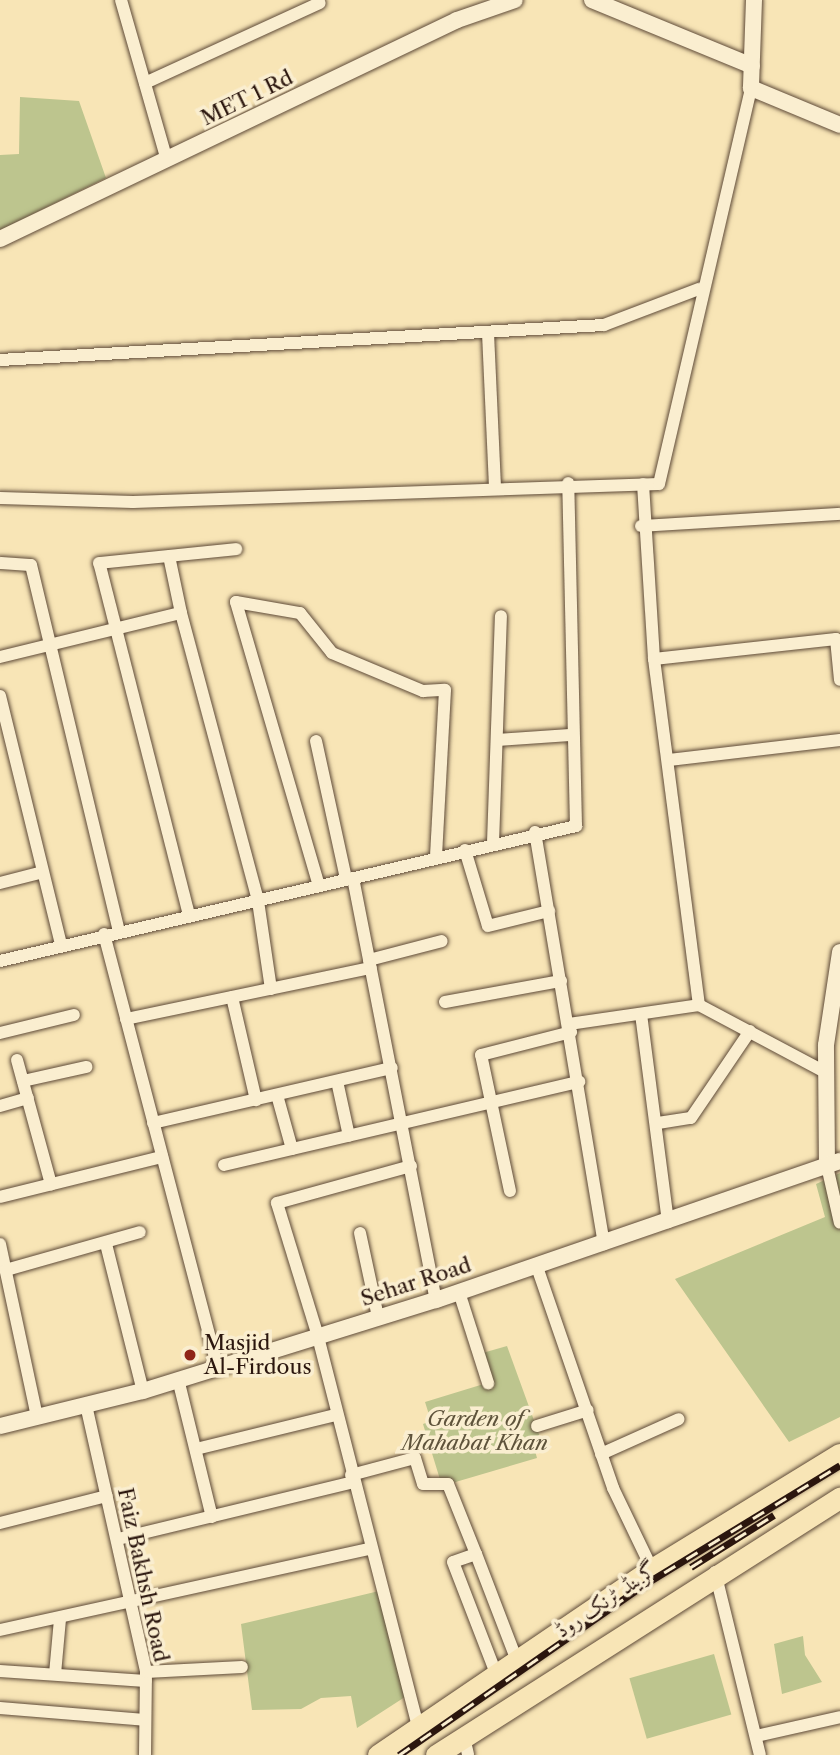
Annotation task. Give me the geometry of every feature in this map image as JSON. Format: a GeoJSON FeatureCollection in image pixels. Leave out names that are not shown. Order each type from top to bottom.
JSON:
{"type":"FeatureCollection","features":[{"type":"Feature","properties":{"kind":"main road","name":"گرینڈ ٹرنک روڈ"},"geometry":{"type":"LineString","coordinates":[[378,1755],[652,1569],[840,1454]]}},
{"type":"Feature","properties":{"kind":"main road","name":"گرینڈ ٹرنک روڈ"},"geometry":{"type":"LineString","coordinates":[[436,1755],[466,1746],[715,1572],[840,1498]]}},
{"type":"Feature","properties":{"kind":"street"},"geometry":{"type":"LineString","coordinates":[[121,0],[167,160]]}},
{"type":"Feature","properties":{"kind":"street","name":"MET 1 Rd"},"geometry":{"type":"LineString","coordinates":[[0,239],[457,20],[514,0]]}},
{"type":"Feature","properties":{"kind":"street"},"geometry":{"type":"LineString","coordinates":[[592,0],[751,66]]}},
{"type":"Feature","properties":{"kind":"street"},"geometry":{"type":"LineString","coordinates":[[1,494],[133,502],[568,483],[659,484],[699,289],[751,88],[754,0]]}},
{"type":"Feature","properties":{"kind":"street"},"geometry":{"type":"LineString","coordinates":[[145,83],[320,3]]}},
{"type":"Feature","properties":{"kind":"street"},"geometry":{"type":"LineString","coordinates":[[751,88],[840,125]]}},
{"type":"Feature","properties":{"kind":"street"},"geometry":{"type":"LineString","coordinates":[[0,360],[604,325],[699,289]]}},
{"type":"Feature","properties":{"kind":"street"},"geometry":{"type":"LineString","coordinates":[[488,333],[495,487]]}},
{"type":"Feature","properties":{"kind":"street"},"geometry":{"type":"LineString","coordinates":[[0,961],[104,934],[258,901],[535,832],[576,826],[570,736],[568,483]]}},
{"type":"Feature","properties":{"kind":"street"},"geometry":{"type":"LineString","coordinates":[[643,484],[641,526],[654,659],[699,1005]]}},
{"type":"Feature","properties":{"kind":"street"},"geometry":{"type":"LineString","coordinates":[[641,526],[840,514]]}},
{"type":"Feature","properties":{"kind":"street"},"geometry":{"type":"LineString","coordinates":[[189,915],[99,563],[236,548]]}},
{"type":"Feature","properties":{"kind":"street"},"geometry":{"type":"LineString","coordinates":[[169,556],[181,613],[258,901],[271,989]]}},
{"type":"Feature","properties":{"kind":"street"},"geometry":{"type":"LineString","coordinates":[[0,563],[31,565],[48,645],[119,931]]}},
{"type":"Feature","properties":{"kind":"street"},"geometry":{"type":"LineString","coordinates":[[319,886],[236,602],[300,612],[332,653],[423,691],[445,690],[436,857]]}},
{"type":"Feature","properties":{"kind":"street"},"geometry":{"type":"LineString","coordinates":[[0,657],[181,613]]}},
{"type":"Feature","properties":{"kind":"street"},"geometry":{"type":"LineString","coordinates":[[493,843],[501,616]]}},
{"type":"Feature","properties":{"kind":"street"},"geometry":{"type":"LineString","coordinates":[[654,659],[836,639],[840,680]]}},
{"type":"Feature","properties":{"kind":"street"},"geometry":{"type":"LineString","coordinates":[[0,696],[61,945]]}},
{"type":"Feature","properties":{"kind":"street"},"geometry":{"type":"LineString","coordinates":[[497,740],[570,736]]}},
{"type":"Feature","properties":{"kind":"street"},"geometry":{"type":"LineString","coordinates":[[669,761],[840,740]]}},
{"type":"Feature","properties":{"kind":"street"},"geometry":{"type":"LineString","coordinates":[[316,741],[370,964],[436,1300]]}},
{"type":"Feature","properties":{"kind":"street"},"geometry":{"type":"LineString","coordinates":[[535,832],[570,1028],[604,1244]]}},
{"type":"Feature","properties":{"kind":"street"},"geometry":{"type":"LineString","coordinates":[[465,850],[488,926],[549,911]]}},
{"type":"Feature","properties":{"kind":"street"},"geometry":{"type":"LineString","coordinates":[[0,883],[43,872]]}},
{"type":"Feature","properties":{"kind":"street"},"geometry":{"type":"LineString","coordinates":[[104,934],[217,1365]]}},
{"type":"Feature","properties":{"kind":"street"},"geometry":{"type":"LineString","coordinates":[[126,1019],[271,989],[370,964],[442,941]]}},
{"type":"Feature","properties":{"kind":"street"},"geometry":{"type":"LineString","coordinates":[[840,952],[833,1043],[825,1072],[823,1114],[833,1164],[840,1223]]}},
{"type":"Feature","properties":{"kind":"street"},"geometry":{"type":"LineString","coordinates":[[445,1002],[561,981]]}},
{"type":"Feature","properties":{"kind":"street"},"geometry":{"type":"LineString","coordinates":[[232,997],[256,1100]]}},
{"type":"Feature","properties":{"kind":"street"},"geometry":{"type":"LineString","coordinates":[[510,1191],[494,1102],[481,1055],[570,1028],[699,1005],[825,1072]]}},
{"type":"Feature","properties":{"kind":"street"},"geometry":{"type":"LineString","coordinates":[[641,1014],[658,1123],[668,1222]]}},
{"type":"Feature","properties":{"kind":"street"},"geometry":{"type":"LineString","coordinates":[[0,1033],[74,1015]]}},
{"type":"Feature","properties":{"kind":"street"},"geometry":{"type":"LineString","coordinates":[[658,1123],[691,1118],[750,1031]]}},
{"type":"Feature","properties":{"kind":"street"},"geometry":{"type":"LineString","coordinates":[[17,1060],[51,1184]]}},
{"type":"Feature","properties":{"kind":"street"},"geometry":{"type":"LineString","coordinates":[[23,1081],[86,1067]]}},
{"type":"Feature","properties":{"kind":"street"},"geometry":{"type":"LineString","coordinates":[[153,1123],[392,1068]]}},
{"type":"Feature","properties":{"kind":"street"},"geometry":{"type":"LineString","coordinates":[[337,1081],[349,1136]]}},
{"type":"Feature","properties":{"kind":"street"},"geometry":{"type":"LineString","coordinates":[[224,1165],[579,1082]]}},
{"type":"Feature","properties":{"kind":"street"},"geometry":{"type":"LineString","coordinates":[[277,1095],[292,1149]]}},
{"type":"Feature","properties":{"kind":"street"},"geometry":{"type":"LineString","coordinates":[[0,1106],[28,1098]]}},
{"type":"Feature","properties":{"kind":"street"},"geometry":{"type":"LineString","coordinates":[[823,1114],[840,1109]]}},
{"type":"Feature","properties":{"kind":"street"},"geometry":{"type":"LineString","coordinates":[[0,1197],[162,1157]]}},
{"type":"Feature","properties":{"kind":"street","name":"Sehar Road"},"geometry":{"type":"LineString","coordinates":[[0,1426],[143,1391],[217,1365],[436,1300],[833,1164]]}},
{"type":"Feature","properties":{"kind":"street"},"geometry":{"type":"LineString","coordinates":[[411,1166],[276,1203],[317,1334],[369,1549],[418,1727]]}},
{"type":"Feature","properties":{"kind":"street"},"geometry":{"type":"LineString","coordinates":[[6,1270],[106,1244],[140,1232]]}},
{"type":"Feature","properties":{"kind":"street"},"geometry":{"type":"LineString","coordinates":[[360,1233],[379,1317]]}},
{"type":"Feature","properties":{"kind":"street"},"geometry":{"type":"LineString","coordinates":[[0,1244],[37,1417]]}},
{"type":"Feature","properties":{"kind":"street"},"geometry":{"type":"LineString","coordinates":[[106,1244],[143,1391]]}},
{"type":"Feature","properties":{"kind":"street"},"geometry":{"type":"LineString","coordinates":[[537,1267],[601,1454],[652,1569]]}},
{"type":"Feature","properties":{"kind":"street"},"geometry":{"type":"LineString","coordinates":[[459,1292],[488,1383]]}},
{"type":"Feature","properties":{"kind":"street"},"geometry":{"type":"LineString","coordinates":[[178,1378],[212,1517]]}},
{"type":"Feature","properties":{"kind":"street","name":"Faiz Bakhsh Road"},"geometry":{"type":"LineString","coordinates":[[86,1405],[133,1605],[146,1676],[145,1755]]}},
{"type":"Feature","properties":{"kind":"street"},"geometry":{"type":"LineString","coordinates":[[537,1426],[588,1410]]}},
{"type":"Feature","properties":{"kind":"street"},"geometry":{"type":"LineString","coordinates":[[196,1449],[335,1415]]}},
{"type":"Feature","properties":{"kind":"street"},"geometry":{"type":"LineString","coordinates":[[601,1454],[679,1419]]}},
{"type":"Feature","properties":{"kind":"street"},"geometry":{"type":"LineString","coordinates":[[118,1539],[212,1517],[415,1458],[423,1484],[448,1484],[517,1661]]}},
{"type":"Feature","properties":{"kind":"street"},"geometry":{"type":"LineString","coordinates":[[0,1523],[107,1496]]}},
{"type":"Feature","properties":{"kind":"street"},"geometry":{"type":"LineString","coordinates":[[0,1630],[133,1605],[369,1549]]}},
{"type":"Feature","properties":{"kind":"street"},"geometry":{"type":"LineString","coordinates":[[476,1554],[453,1562],[497,1675]]}},
{"type":"Feature","properties":{"kind":"street"},"geometry":{"type":"LineString","coordinates":[[715,1572],[760,1755]]}},
{"type":"Feature","properties":{"kind":"street"},"geometry":{"type":"LineString","coordinates":[[55,1674],[60,1619]]}},
{"type":"Feature","properties":{"kind":"street"},"geometry":{"type":"LineString","coordinates":[[0,1671],[146,1676],[242,1667]]}},
{"type":"Feature","properties":{"kind":"street"},"geometry":{"type":"LineString","coordinates":[[0,1708],[145,1720]]}},
{"type":"Feature","properties":{"kind":"street"},"geometry":{"type":"LineString","coordinates":[[756,1737],[840,1717]]}},
{"type":"Feature","properties":{"kind":"green space"},"geometry":{"type":"Polygon","coordinates":[[[20,97],[79,101],[106,178],[0,230],[0,155],[19,154],[20,97]]]}},
{"type":"Feature","properties":{"kind":"green space"},"geometry":{"type":"Polygon","coordinates":[[[840,1173],[840,1417],[789,1442],[675,1279],[825,1217],[816,1184],[840,1173]]]}},
{"type":"Feature","properties":{"kind":"green space","name":"Garden of Mahabat Khan"},"geometry":{"type":"Polygon","coordinates":[[[507,1346],[540,1437],[532,1440],[537,1458],[442,1486],[423,1424],[431,1421],[425,1402],[487,1383],[479,1354],[507,1346]]]}},
{"type":"Feature","properties":{"kind":"green space"},"geometry":{"type":"Polygon","coordinates":[[[379,1591],[408,1695],[357,1728],[351,1696],[321,1698],[301,1709],[252,1710],[241,1624],[379,1591]]]}},
{"type":"Feature","properties":{"kind":"green space"},"geometry":{"type":"Polygon","coordinates":[[[803,1636],[805,1655],[822,1682],[782,1694],[774,1644],[803,1636]]]}},
{"type":"Feature","properties":{"kind":"green space"},"geometry":{"type":"Polygon","coordinates":[[[714,1654],[731,1715],[647,1739],[629,1678],[714,1654]]]}},
{"type":"Feature","properties":{"kind":"railway"},"geometry":{"type":"LineString","coordinates":[[399,1755],[642,1586],[840,1465]]}},
{"type":"Feature","properties":{"kind":"railway"},"geometry":{"type":"LineString","coordinates":[[691,1567],[774,1515]]}},
{"type":"Feature","properties":{"kind":"place","name":"Masjid Al-Firdous"},"geometry":{"type":"Point","coordinates":[190,1355]}}]}
